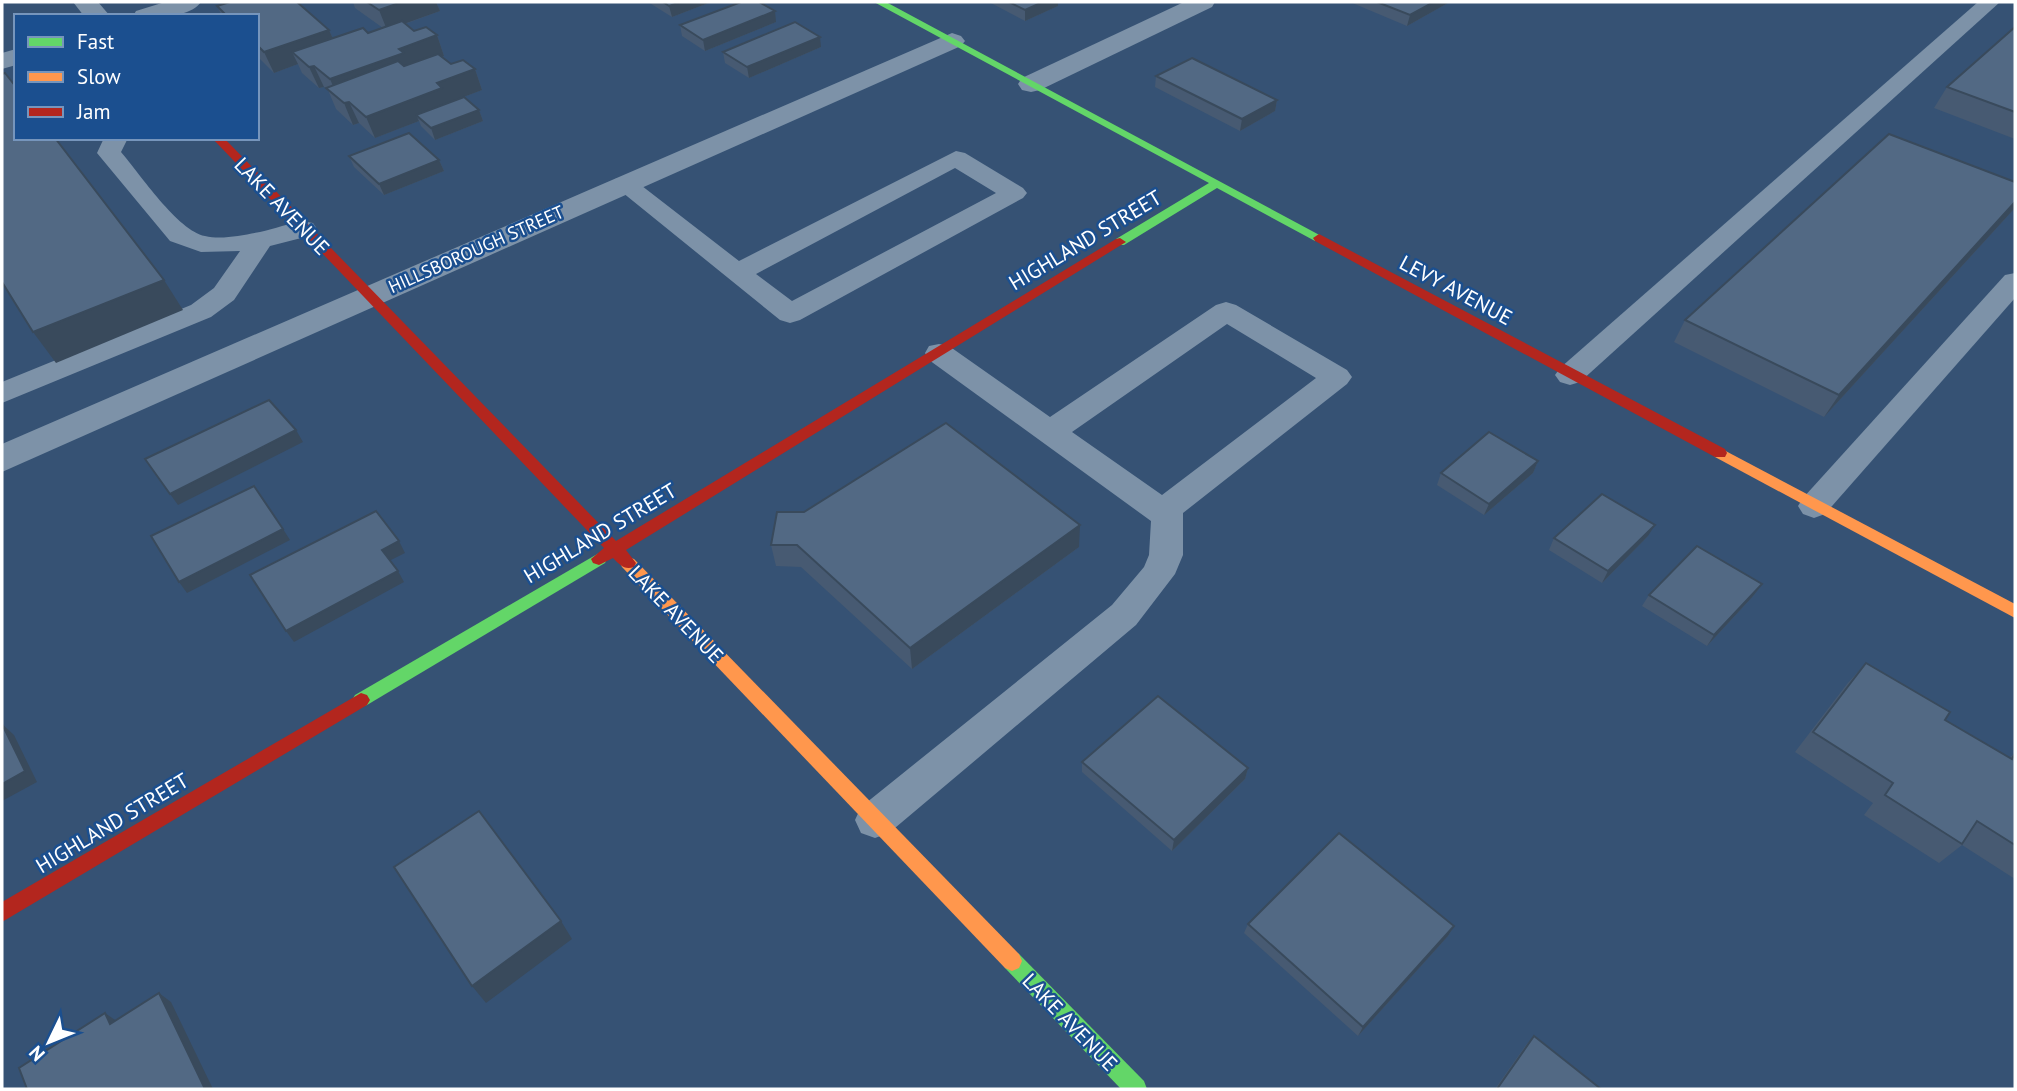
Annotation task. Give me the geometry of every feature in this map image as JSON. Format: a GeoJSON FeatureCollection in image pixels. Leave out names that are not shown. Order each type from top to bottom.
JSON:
{"type":"FeatureCollection","features":[{"type":"Feature","properties":{"kind":"street"},"geometry":{"type":"LineString","coordinates":[[151,14],[189,2]]}},
{"type":"Feature","properties":{"kind":"street","name":"LEVY AVENUE"},"geometry":{"type":"LineString","coordinates":[[879,2],[2015,612]]}},
{"type":"Feature","properties":{"kind":"street"},"geometry":{"type":"LineString","coordinates":[[1031,84],[1203,2]]}},
{"type":"Feature","properties":{"kind":"street","name":"HILLSBOROUGH STREET"},"geometry":{"type":"LineString","coordinates":[[2,459],[952,41]]}},
{"type":"Feature","properties":{"kind":"street","name":"LAKE AVENUE"},"geometry":{"type":"LineString","coordinates":[[219,140],[1136,1089]]}},
{"type":"Feature","properties":{"kind":"street","name":"HIGHLAND STREET"},"geometry":{"type":"LineString","coordinates":[[2,913],[614,550],[1216,184]]}},
{"type":"Feature","properties":{"kind":"lane"},"geometry":{"type":"LineString","coordinates":[[1570,375],[1990,2]]}},
{"type":"Feature","properties":{"kind":"lane"},"geometry":{"type":"LineString","coordinates":[[115,140],[109,153],[179,235],[201,244],[223,245],[260,240],[304,229]]}},
{"type":"Feature","properties":{"kind":"lane"},"geometry":{"type":"LineString","coordinates":[[624,184],[737,273],[790,314],[1014,193],[956,158],[737,273]]}},
{"type":"Feature","properties":{"kind":"lane"},"geometry":{"type":"LineString","coordinates":[[2,393],[201,311],[224,294],[260,240]]}},
{"type":"Feature","properties":{"kind":"lane"},"geometry":{"type":"LineString","coordinates":[[1814,506],[2015,281]]}},
{"type":"Feature","properties":{"kind":"lane"},"geometry":{"type":"LineString","coordinates":[[1050,432],[1226,311],[1337,377],[1162,512]]}},
{"type":"Feature","properties":{"kind":"lane"},"geometry":{"type":"LineString","coordinates":[[875,820],[1124,615],[1158,574],[1167,555],[1168,516],[939,353]]}},
{"type":"Feature","properties":{"kind":"building"},"geometry":{"type":"Polygon","coordinates":[[[230,2],[297,2],[329,30],[264,52],[259,47],[259,14],[225,14],[217,6],[230,2]]]}},
{"type":"Feature","properties":{"kind":"building"},"geometry":{"type":"Polygon","coordinates":[[[367,2],[402,2],[379,10],[367,2]]]}},
{"type":"Feature","properties":{"kind":"building"},"geometry":{"type":"Polygon","coordinates":[[[663,2],[681,2],[669,6],[663,2]]]}},
{"type":"Feature","properties":{"kind":"building"},"geometry":{"type":"Polygon","coordinates":[[[741,2],[759,2],[775,11],[703,40],[680,25],[741,2]]]}},
{"type":"Feature","properties":{"kind":"building"},"geometry":{"type":"Polygon","coordinates":[[[1009,2],[1043,2],[1025,10],[1009,2]]]}},
{"type":"Feature","properties":{"kind":"building"},"geometry":{"type":"Polygon","coordinates":[[[1377,2],[1434,2],[1410,15],[1377,2]]]}},
{"type":"Feature","properties":{"kind":"building"},"geometry":{"type":"Polygon","coordinates":[[[402,21],[414,31],[426,27],[437,35],[399,49],[404,53],[330,79],[314,66],[309,67],[292,52],[363,28],[368,33],[402,21]]]}},
{"type":"Feature","properties":{"kind":"building"},"geometry":{"type":"Polygon","coordinates":[[[795,22],[820,37],[747,67],[723,52],[795,22]]]}},
{"type":"Feature","properties":{"kind":"building"},"geometry":{"type":"Polygon","coordinates":[[[2015,27],[2015,112],[1947,87],[2015,27]]]}},
{"type":"Feature","properties":{"kind":"building"},"geometry":{"type":"Polygon","coordinates":[[[438,54],[451,64],[463,60],[475,69],[437,83],[442,88],[366,117],[349,102],[344,103],[326,88],[398,61],[404,66],[438,54]]]}},
{"type":"Feature","properties":{"kind":"building"},"geometry":{"type":"Polygon","coordinates":[[[1192,58],[1277,100],[1242,119],[1156,76],[1192,58]]]}},
{"type":"Feature","properties":{"kind":"building"},"geometry":{"type":"Polygon","coordinates":[[[5,73],[14,84],[14,140],[57,140],[164,280],[33,332],[2,282],[2,74],[5,73]]]}},
{"type":"Feature","properties":{"kind":"building"},"geometry":{"type":"Polygon","coordinates":[[[464,97],[479,110],[431,128],[416,115],[464,97]]]}},
{"type":"Feature","properties":{"kind":"building"},"geometry":{"type":"Polygon","coordinates":[[[409,133],[439,160],[379,184],[349,156],[409,133]]]}},
{"type":"Feature","properties":{"kind":"building"},"geometry":{"type":"Polygon","coordinates":[[[1889,134],[2015,182],[2015,202],[1839,395],[1685,320],[1889,134]]]}},
{"type":"Feature","properties":{"kind":"building"},"geometry":{"type":"Polygon","coordinates":[[[269,400],[296,430],[170,494],[145,459],[269,400]]]}},
{"type":"Feature","properties":{"kind":"building"},"geometry":{"type":"Polygon","coordinates":[[[946,423],[1080,525],[910,648],[797,545],[771,545],[777,512],[804,512],[946,423]]]}},
{"type":"Feature","properties":{"kind":"building"},"geometry":{"type":"Polygon","coordinates":[[[1489,432],[1538,461],[1489,504],[1441,473],[1489,432]]]}},
{"type":"Feature","properties":{"kind":"building"},"geometry":{"type":"Polygon","coordinates":[[[254,486],[283,529],[179,582],[151,536],[254,486]]]}},
{"type":"Feature","properties":{"kind":"building"},"geometry":{"type":"Polygon","coordinates":[[[1602,494],[1655,525],[1608,571],[1554,538],[1602,494]]]}},
{"type":"Feature","properties":{"kind":"building"},"geometry":{"type":"Polygon","coordinates":[[[376,511],[399,541],[382,550],[398,571],[286,631],[250,575],[376,511]]]}},
{"type":"Feature","properties":{"kind":"building"},"geometry":{"type":"Polygon","coordinates":[[[1697,546],[1762,584],[1714,635],[1649,595],[1697,546]]]}},
{"type":"Feature","properties":{"kind":"building"},"geometry":{"type":"Polygon","coordinates":[[[1866,663],[1950,712],[1945,720],[2012,759],[2015,753],[2015,845],[1977,821],[1962,844],[1885,795],[1893,783],[1813,732],[1866,663]]]}},
{"type":"Feature","properties":{"kind":"building"},"geometry":{"type":"Polygon","coordinates":[[[1158,696],[1248,768],[1174,840],[1082,762],[1158,696]]]}},
{"type":"Feature","properties":{"kind":"building"},"geometry":{"type":"Polygon","coordinates":[[[2,724],[25,771],[2,784],[2,724]]]}},
{"type":"Feature","properties":{"kind":"building"},"geometry":{"type":"Polygon","coordinates":[[[479,811],[561,921],[472,986],[394,867],[479,811]]]}},
{"type":"Feature","properties":{"kind":"building"},"geometry":{"type":"Polygon","coordinates":[[[1339,833],[1454,926],[1363,1027],[1248,924],[1339,833]]]}},
{"type":"Feature","properties":{"kind":"building"},"geometry":{"type":"Polygon","coordinates":[[[159,993],[205,1089],[27,1089],[19,1068],[105,1013],[110,1024],[159,993]]]}},
{"type":"Feature","properties":{"kind":"building"},"geometry":{"type":"Polygon","coordinates":[[[1534,1036],[1601,1089],[1497,1089],[1534,1036]]]}},
{"type":"Feature","properties":{"kind":"traffic: fast"},"geometry":{"type":"LineString","coordinates":[[879,2],[1319,238]]}},
{"type":"Feature","properties":{"kind":"traffic: fast"},"geometry":{"type":"LineString","coordinates":[[1120,242],[1216,184]]}},
{"type":"Feature","properties":{"kind":"traffic: fast"},"geometry":{"type":"LineString","coordinates":[[361,700],[599,559]]}},
{"type":"Feature","properties":{"kind":"traffic: fast"},"geometry":{"type":"LineString","coordinates":[[1012,961],[1136,1089]]}},
{"type":"Feature","properties":{"kind":"traffic: slow"},"geometry":{"type":"LineString","coordinates":[[1720,453],[2015,612]]}},
{"type":"Feature","properties":{"kind":"traffic: slow"},"geometry":{"type":"LineString","coordinates":[[628,563],[1012,961]]}},
{"type":"Feature","properties":{"kind":"traffic: jam"},"geometry":{"type":"LineString","coordinates":[[219,140],[628,563]]}},
{"type":"Feature","properties":{"kind":"traffic: jam"},"geometry":{"type":"LineString","coordinates":[[1319,238],[1720,453]]}},
{"type":"Feature","properties":{"kind":"traffic: jam"},"geometry":{"type":"LineString","coordinates":[[599,559],[1120,242]]}},
{"type":"Feature","properties":{"kind":"traffic: jam"},"geometry":{"type":"LineString","coordinates":[[2,913],[361,700]]}}]}
